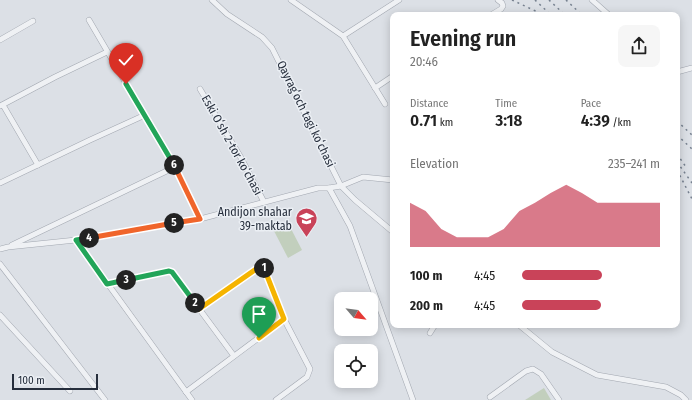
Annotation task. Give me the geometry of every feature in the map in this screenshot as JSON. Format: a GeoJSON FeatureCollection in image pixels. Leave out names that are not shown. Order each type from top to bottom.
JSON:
{"type":"FeatureCollection","features":[{"type":"Feature","properties":{"kind":"street","name":"Qayragʻoch tagi koʻchasi"},"geometry":{"type":"LineString","coordinates":[[213,0],[227,14],[262,37],[272,48],[341,186],[390,229]]}},
{"type":"Feature","properties":{"kind":"street"},"geometry":{"type":"LineString","coordinates":[[290,0],[344,36],[385,104]]}},
{"type":"Feature","properties":{"kind":"street"},"geometry":{"type":"LineString","coordinates":[[344,36],[399,0]]}},
{"type":"Feature","properties":{"kind":"street"},"geometry":{"type":"LineString","coordinates":[[496,12],[503,6],[498,0]]}},
{"type":"Feature","properties":{"kind":"street"},"geometry":{"type":"LineString","coordinates":[[592,0],[606,12]]}},
{"type":"Feature","properties":{"kind":"street"},"geometry":{"type":"LineString","coordinates":[[89,20],[175,167],[200,219]]}},
{"type":"Feature","properties":{"kind":"street"},"geometry":{"type":"LineString","coordinates":[[0,40],[33,21]]}},
{"type":"Feature","properties":{"kind":"street"},"geometry":{"type":"LineString","coordinates":[[38,165],[1,106],[107,52]]}},
{"type":"Feature","properties":{"kind":"street"},"geometry":{"type":"LineString","coordinates":[[680,68],[684,70]]}},
{"type":"Feature","properties":{"kind":"street"},"geometry":{"type":"LineString","coordinates":[[680,71],[692,68]]}},
{"type":"Feature","properties":{"kind":"street"},"geometry":{"type":"LineString","coordinates":[[375,88],[390,78]]}},
{"type":"Feature","properties":{"kind":"street","name":"Eski Oʻsh 2-tor koʻchasi"},"geometry":{"type":"LineString","coordinates":[[200,89],[240,156],[264,202]]}},
{"type":"Feature","properties":{"kind":"street"},"geometry":{"type":"LineString","coordinates":[[0,183],[90,140],[145,116]]}},
{"type":"Feature","properties":{"kind":"street"},"geometry":{"type":"LineString","coordinates":[[8,247],[175,167]]}},
{"type":"Feature","properties":{"kind":"street"},"geometry":{"type":"LineString","coordinates":[[0,249],[76,240],[200,219],[318,188],[341,186],[363,177],[390,180]]}},
{"type":"Feature","properties":{"kind":"street"},"geometry":{"type":"LineString","coordinates":[[329,188],[350,226],[413,400]]}},
{"type":"Feature","properties":{"kind":"street"},"geometry":{"type":"LineString","coordinates":[[76,240],[192,400]]}},
{"type":"Feature","properties":{"kind":"street"},"geometry":{"type":"LineString","coordinates":[[0,264],[105,400]]}},
{"type":"Feature","properties":{"kind":"street"},"geometry":{"type":"LineString","coordinates":[[199,309],[259,267],[263,267],[284,319],[310,369],[307,377],[276,400]]}},
{"type":"Feature","properties":{"kind":"street"},"geometry":{"type":"LineString","coordinates":[[107,284],[169,271],[172,272],[234,356]]}},
{"type":"Feature","properties":{"kind":"street"},"geometry":{"type":"LineString","coordinates":[[0,315],[70,391]]}},
{"type":"Feature","properties":{"kind":"street"},"geometry":{"type":"LineString","coordinates":[[186,392],[284,319]]}},
{"type":"Feature","properties":{"kind":"street"},"geometry":{"type":"LineString","coordinates":[[430,333],[433,328]]}},
{"type":"Feature","properties":{"kind":"street"},"geometry":{"type":"LineString","coordinates":[[523,328],[552,352],[597,375],[666,387],[686,400]]}},
{"type":"Feature","properties":{"kind":"street"},"geometry":{"type":"LineString","coordinates":[[490,397],[526,371],[533,369],[542,374],[559,400]]}},
{"type":"Feature","properties":{"kind":"green space"},"geometry":{"type":"Polygon","coordinates":[[[288,223],[302,250],[288,258],[274,231],[288,223]]]}},
{"type":"Feature","properties":{"kind":"green space"},"geometry":{"type":"Polygon","coordinates":[[[544,388],[551,400],[525,400],[544,388]]]}},
{"type":"Feature","properties":{"kind":"railway"},"geometry":{"type":"LineString","coordinates":[[512,0],[538,12]]}},
{"type":"Feature","properties":{"kind":"railway"},"geometry":{"type":"LineString","coordinates":[[535,0],[548,12]]}},
{"type":"Feature","properties":{"kind":"railway"},"geometry":{"type":"LineString","coordinates":[[549,0],[562,12]]}},
{"type":"Feature","properties":{"kind":"railway"},"geometry":{"type":"LineString","coordinates":[[566,0],[579,12]]}},
{"type":"Feature","properties":{"kind":"railway"},"geometry":{"type":"LineString","coordinates":[[680,124],[692,135]]}},
{"type":"Feature","properties":{"kind":"railway"},"geometry":{"type":"LineString","coordinates":[[680,138],[692,149]]}},
{"type":"Feature","properties":{"kind":"railway"},"geometry":{"type":"LineString","coordinates":[[680,158],[686,167]]}},
{"type":"Feature","properties":{"kind":"railway"},"geometry":{"type":"LineString","coordinates":[[680,166],[692,183]]}},
{"type":"Feature","properties":{"kind":"railway"},"geometry":{"type":"LineString","coordinates":[[680,176],[692,199]]}},
{"type":"Feature","properties":{"kind":"place","name":"Andijon shahar 39-maktab"},"geometry":{"type":"Point","coordinates":[307,238]}},
{"type":"Feature","properties":{"kind":"route"},"geometry":{"type":"LineString","coordinates":[[126,84],[175,167],[200,219],[76,240],[107,284],[169,271],[172,272],[199,309],[259,267],[263,267],[284,319],[259,338]]}}]}
